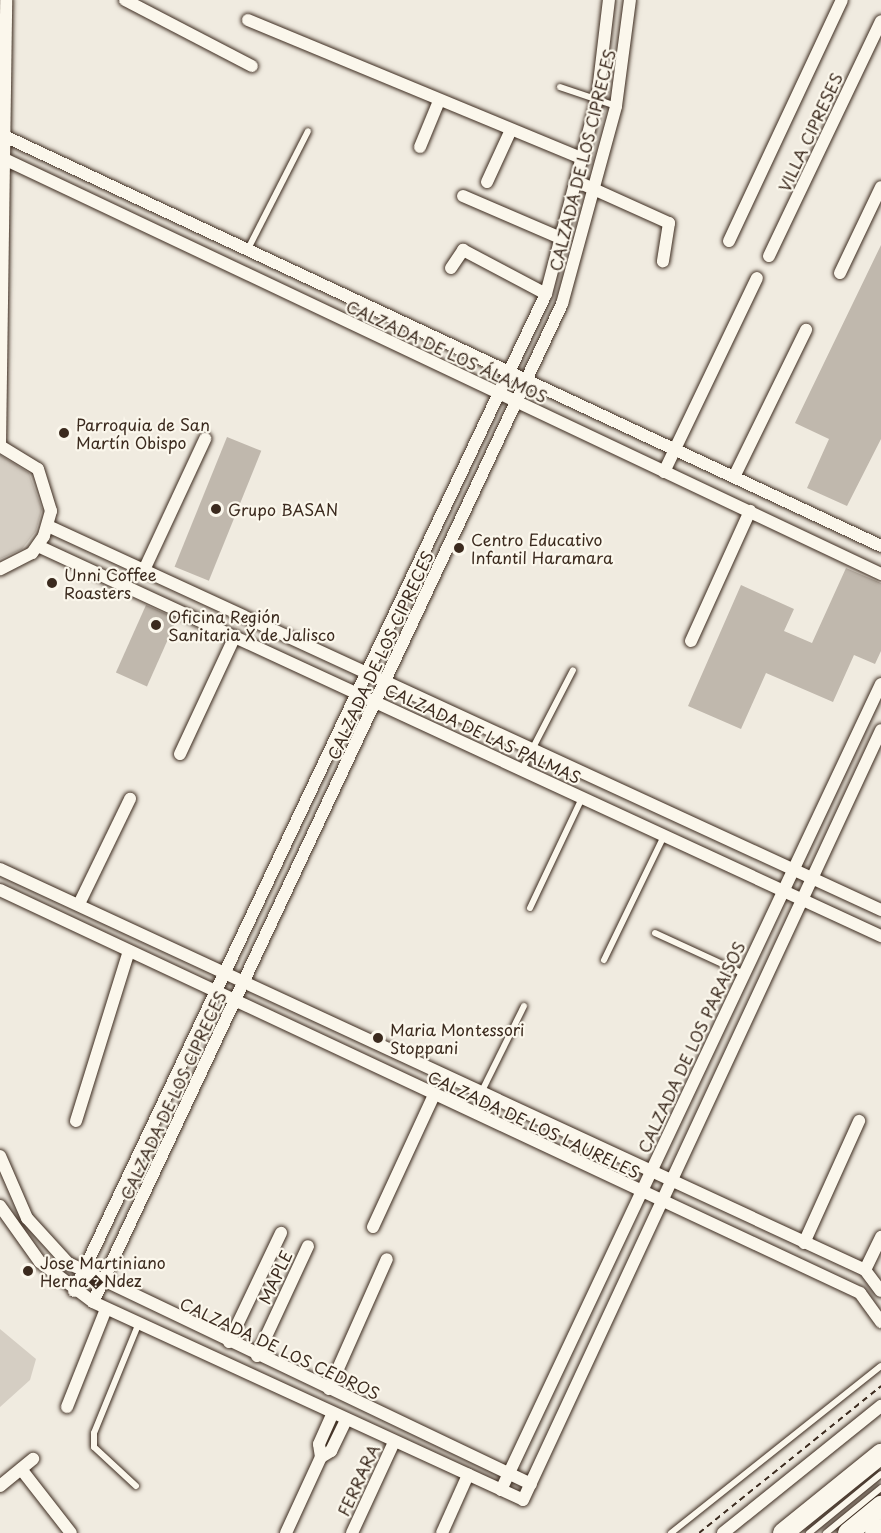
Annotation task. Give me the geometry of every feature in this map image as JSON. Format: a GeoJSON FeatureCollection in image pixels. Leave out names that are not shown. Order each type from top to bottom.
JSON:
{"type":"FeatureCollection","features":[{"type":"Feature","properties":{"kind":"highway"},"geometry":{"type":"LineString","coordinates":[[783,1533],[881,1454]]}},
{"type":"Feature","properties":{"kind":"highway"},"geometry":{"type":"LineString","coordinates":[[848,1533],[881,1506]]}},
{"type":"Feature","properties":{"kind":"street"},"geometry":{"type":"LineString","coordinates":[[0,570],[24,560],[38,546],[48,526],[50,496],[42,475],[27,458],[0,446],[1,135],[6,0]]}},
{"type":"Feature","properties":{"kind":"street"},"geometry":{"type":"LineString","coordinates":[[124,0],[252,66]]}},
{"type":"Feature","properties":{"kind":"street","name":"CALZADA DE LOS CIPRECES"},"geometry":{"type":"LineString","coordinates":[[74,1291],[546,294],[578,182],[597,100],[609,0]]}},
{"type":"Feature","properties":{"kind":"street","name":"CALZADA DE LOS CIPRECES"},"geometry":{"type":"LineString","coordinates":[[93,1302],[562,304],[616,106],[630,0]]}},
{"type":"Feature","properties":{"kind":"street"},"geometry":{"type":"LineString","coordinates":[[729,241],[842,0]]}},
{"type":"Feature","properties":{"kind":"street"},"geometry":{"type":"LineString","coordinates":[[248,20],[510,132],[583,159]]}},
{"type":"Feature","properties":{"kind":"street","name":"VILLA CIPRESES"},"geometry":{"type":"LineString","coordinates":[[769,256],[881,21]]}},
{"type":"Feature","properties":{"kind":"street"},"geometry":{"type":"LineString","coordinates":[[420,147],[439,101]]}},
{"type":"Feature","properties":{"kind":"street"},"geometry":{"type":"LineString","coordinates":[[487,182],[510,132]]}},
{"type":"Feature","properties":{"kind":"street","name":"CALZADA DE LOS ÁLAMOS"},"geometry":{"type":"LineString","coordinates":[[1,135],[881,546]]}},
{"type":"Feature","properties":{"kind":"street","name":"CALZADA DE LOS ÁLAMOS"},"geometry":{"type":"LineString","coordinates":[[1,158],[881,574]]}},
{"type":"Feature","properties":{"kind":"street"},"geometry":{"type":"LineString","coordinates":[[578,182],[669,223],[663,261]]}},
{"type":"Feature","properties":{"kind":"street"},"geometry":{"type":"LineString","coordinates":[[840,273],[881,187]]}},
{"type":"Feature","properties":{"kind":"street"},"geometry":{"type":"LineString","coordinates":[[463,195],[562,239]]}},
{"type":"Feature","properties":{"kind":"street"},"geometry":{"type":"LineString","coordinates":[[451,268],[463,250],[546,294]]}},
{"type":"Feature","properties":{"kind":"street"},"geometry":{"type":"LineString","coordinates":[[258,279],[264,258]]}},
{"type":"Feature","properties":{"kind":"street"},"geometry":{"type":"LineString","coordinates":[[664,472],[757,278]]}},
{"type":"Feature","properties":{"kind":"street"},"geometry":{"type":"LineString","coordinates":[[734,477],[806,330]]}},
{"type":"Feature","properties":{"kind":"street"},"geometry":{"type":"LineString","coordinates":[[144,570],[205,439]]}},
{"type":"Feature","properties":{"kind":"street"},"geometry":{"type":"LineString","coordinates":[[691,641],[750,511]]}},
{"type":"Feature","properties":{"kind":"street","name":"CALZADA DE LAS PALMAS"},"geometry":{"type":"LineString","coordinates":[[48,526],[881,910]]}},
{"type":"Feature","properties":{"kind":"street","name":"CALZADA DE LAS PALMAS"},"geometry":{"type":"LineString","coordinates":[[38,546],[881,936]]}},
{"type":"Feature","properties":{"kind":"street"},"geometry":{"type":"LineString","coordinates":[[180,754],[235,636]]}},
{"type":"Feature","properties":{"kind":"street","name":"CALZADA DE LOS PARAISOS"},"geometry":{"type":"LineString","coordinates":[[501,1490],[881,684]]}},
{"type":"Feature","properties":{"kind":"street"},"geometry":{"type":"LineString","coordinates":[[0,1206],[40,1262],[74,1291],[93,1302],[138,1325],[524,1500],[881,730]]}},
{"type":"Feature","properties":{"kind":"street"},"geometry":{"type":"LineString","coordinates":[[79,904],[130,799]]}},
{"type":"Feature","properties":{"kind":"street","name":"CALZADA DE LOS LAURELES"},"geometry":{"type":"LineString","coordinates":[[0,869],[671,1183],[865,1270],[881,1291]]}},
{"type":"Feature","properties":{"kind":"street","name":"CALZADA DE LOS LAURELES"},"geometry":{"type":"LineString","coordinates":[[0,890],[860,1293],[881,1322]]}},
{"type":"Feature","properties":{"kind":"street"},"geometry":{"type":"LineString","coordinates":[[105,940],[114,921]]}},
{"type":"Feature","properties":{"kind":"street"},"geometry":{"type":"LineString","coordinates":[[76,1120],[129,951]]}},
{"type":"Feature","properties":{"kind":"street"},"geometry":{"type":"LineString","coordinates":[[374,1227],[434,1095]]}},
{"type":"Feature","properties":{"kind":"street"},"geometry":{"type":"LineString","coordinates":[[500,1126],[508,1106]]}},
{"type":"Feature","properties":{"kind":"street"},"geometry":{"type":"LineString","coordinates":[[804,1243],[859,1121]]}},
{"type":"Feature","properties":{"kind":"street","name":"CALZADA DE LOS CEDROS"},"geometry":{"type":"LineString","coordinates":[[0,1156],[27,1218],[54,1251],[83,1272],[531,1484]]}},
{"type":"Feature","properties":{"kind":"street"},"geometry":{"type":"LineString","coordinates":[[229,1342],[281,1233]]}},
{"type":"Feature","properties":{"kind":"street"},"geometry":{"type":"LineString","coordinates":[[865,1270],[881,1237]]}},
{"type":"Feature","properties":{"kind":"street","name":"MAPLE"},"geometry":{"type":"LineString","coordinates":[[257,1356],[308,1246]]}},
{"type":"Feature","properties":{"kind":"street"},"geometry":{"type":"LineString","coordinates":[[329,1389],[387,1259]]}},
{"type":"Feature","properties":{"kind":"street"},"geometry":{"type":"LineString","coordinates":[[67,1407],[106,1309]]}},
{"type":"Feature","properties":{"kind":"street"},"geometry":{"type":"LineString","coordinates":[[294,1396],[303,1377]]}},
{"type":"Feature","properties":{"kind":"street"},"geometry":{"type":"LineString","coordinates":[[723,1533],[881,1406]]}},
{"type":"Feature","properties":{"kind":"street"},"geometry":{"type":"LineString","coordinates":[[286,1533],[321,1457],[319,1444],[333,1413]]}},
{"type":"Feature","properties":{"kind":"street"},"geometry":{"type":"LineString","coordinates":[[321,1457],[331,1451],[346,1420]]}},
{"type":"Feature","properties":{"kind":"street","name":"FERRARA"},"geometry":{"type":"LineString","coordinates":[[352,1533],[394,1442]]}},
{"type":"Feature","properties":{"kind":"street"},"geometry":{"type":"LineString","coordinates":[[0,1486],[33,1459]]}},
{"type":"Feature","properties":{"kind":"street"},"geometry":{"type":"LineString","coordinates":[[21,1469],[71,1533]]}},
{"type":"Feature","properties":{"kind":"street"},"geometry":{"type":"LineString","coordinates":[[442,1533],[468,1475]]}},
{"type":"Feature","properties":{"kind":"lane"},"geometry":{"type":"LineString","coordinates":[[560,87],[616,106]]}},
{"type":"Feature","properties":{"kind":"lane"},"geometry":{"type":"LineString","coordinates":[[247,250],[308,131]]}},
{"type":"Feature","properties":{"kind":"lane"},"geometry":{"type":"LineString","coordinates":[[522,769],[573,670]]}},
{"type":"Feature","properties":{"kind":"lane"},"geometry":{"type":"LineString","coordinates":[[530,909],[582,797]]}},
{"type":"Feature","properties":{"kind":"lane"},"geometry":{"type":"LineString","coordinates":[[604,960],[664,835]]}},
{"type":"Feature","properties":{"kind":"lane"},"geometry":{"type":"LineString","coordinates":[[655,933],[744,974]]}},
{"type":"Feature","properties":{"kind":"lane"},"geometry":{"type":"LineString","coordinates":[[481,1094],[524,1006]]}},
{"type":"Feature","properties":{"kind":"lane"},"geometry":{"type":"LineString","coordinates":[[136,1486],[94,1448],[94,1433],[138,1325]]}},
{"type":"Feature","properties":{"kind":"lane"},"geometry":{"type":"LineString","coordinates":[[671,1533],[881,1366]]}},
{"type":"Feature","properties":{"kind":"lane"},"geometry":{"type":"LineString","coordinates":[[809,1533],[881,1474]]}},
{"type":"Feature","properties":{"kind":"lane"},"geometry":{"type":"LineString","coordinates":[[826,1533],[881,1488]]}},
{"type":"Feature","properties":{"kind":"path"},"geometry":{"type":"LineString","coordinates":[[699,1533],[881,1386]]}},
{"type":"Feature","properties":{"kind":"shaded area"},"geometry":{"type":"Polygon","coordinates":[[[0,455],[29,473],[42,509],[36,531],[22,549],[0,559],[0,455]]]}},
{"type":"Feature","properties":{"kind":"shaded area"},"geometry":{"type":"Polygon","coordinates":[[[0,1329],[36,1359],[30,1380],[0,1407],[0,1329]]]}},
{"type":"Feature","properties":{"kind":"building"},"geometry":{"type":"Polygon","coordinates":[[[881,245],[881,439],[847,506],[807,488],[829,439],[795,423],[881,245]]]}},
{"type":"Feature","properties":{"kind":"building","name":"Grupo BASAN"},"geometry":{"type":"Polygon","coordinates":[[[227,437],[261,451],[209,581],[175,567],[227,437]]]}},
{"type":"Feature","properties":{"kind":"building"},"geometry":{"type":"Polygon","coordinates":[[[846,568],[881,583],[881,651],[875,664],[854,655],[833,702],[766,673],[741,729],[688,706],[741,585],[794,609],[784,631],[812,643],[846,568]]]}},
{"type":"Feature","properties":{"kind":"building"},"geometry":{"type":"Polygon","coordinates":[[[146,605],[177,619],[147,686],[116,673],[146,605]]]}},
{"type":"Feature","properties":{"kind":"place","name":"Parroquia de San Martín Obispo"},"geometry":{"type":"Point","coordinates":[64,433]}},
{"type":"Feature","properties":{"kind":"place","name":"Grupo BASAN"},"geometry":{"type":"Point","coordinates":[216,509]}},
{"type":"Feature","properties":{"kind":"place","name":"Centro Educativo Infantil Haramara"},"geometry":{"type":"Point","coordinates":[459,548]}},
{"type":"Feature","properties":{"kind":"place","name":"Unni Coffee Roasters"},"geometry":{"type":"Point","coordinates":[52,583]}},
{"type":"Feature","properties":{"kind":"place","name":"Oficina Región Sanitaria X de Jalisco"},"geometry":{"type":"Point","coordinates":[156,625]}},
{"type":"Feature","properties":{"kind":"place","name":"Maria Montessori Stoppani"},"geometry":{"type":"Point","coordinates":[378,1038]}},
{"type":"Feature","properties":{"kind":"place","name":"Jose Martiniano Herna�Ndez"},"geometry":{"type":"Point","coordinates":[28,1271]}}]}
